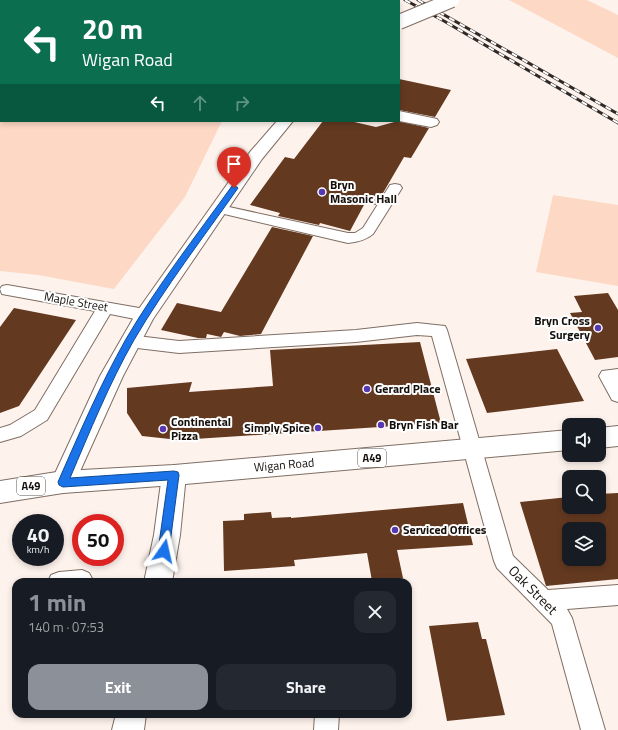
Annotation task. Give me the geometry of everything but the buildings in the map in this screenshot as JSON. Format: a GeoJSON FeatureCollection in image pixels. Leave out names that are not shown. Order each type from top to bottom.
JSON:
{"type":"FeatureCollection","features":[{"type":"Feature","properties":{"kind":"main road"},"geometry":{"type":"LineString","coordinates":[[400,22],[452,0]]}},
{"type":"Feature","properties":{"kind":"main road"},"geometry":{"type":"LineString","coordinates":[[400,116],[431,122]]}},
{"type":"Feature","properties":{"kind":"main road"},"geometry":{"type":"LineString","coordinates":[[63,482],[97,405],[145,315],[256,156],[284,122]]}},
{"type":"Feature","properties":{"kind":"main road"},"geometry":{"type":"LineString","coordinates":[[606,437],[618,436]]}},
{"type":"Feature","properties":{"kind":"main road","name":"Wigan Road"},"geometry":{"type":"LineString","coordinates":[[0,492],[63,482],[174,475],[473,450],[562,441]]}},
{"type":"Feature","properties":{"kind":"main road"},"geometry":{"type":"LineString","coordinates":[[159,578],[167,535],[174,475]]}},
{"type":"Feature","properties":{"kind":"main road"},"geometry":{"type":"LineString","coordinates":[[128,730],[131,718]]}},
{"type":"Feature","properties":{"kind":"lane"},"geometry":{"type":"LineString","coordinates":[[220,209],[348,238],[356,238],[363,236],[368,231],[395,188]]}},
{"type":"Feature","properties":{"kind":"lane","name":"Maple Street"},"geometry":{"type":"LineString","coordinates":[[7,290],[145,315]]}},
{"type":"Feature","properties":{"kind":"lane"},"geometry":{"type":"LineString","coordinates":[[0,435],[15,431],[41,415],[106,307]]}},
{"type":"Feature","properties":{"kind":"lane","name":"Oak Street"},"geometry":{"type":"LineString","coordinates":[[130,341],[179,347],[356,336],[417,329],[444,329],[473,450],[504,562],[561,618],[593,730]]}},
{"type":"Feature","properties":{"kind":"lane"},"geometry":{"type":"LineString","coordinates":[[618,375],[608,376],[618,395]]}},
{"type":"Feature","properties":{"kind":"lane"},"geometry":{"type":"LineString","coordinates":[[544,600],[618,595]]}},
{"type":"Feature","properties":{"kind":"lane"},"geometry":{"type":"LineString","coordinates":[[326,730],[327,718]]}},
{"type":"Feature","properties":{"kind":"shaded area"},"geometry":{"type":"Polygon","coordinates":[[[509,0],[587,0],[618,15],[618,58],[509,0]]]}},
{"type":"Feature","properties":{"kind":"shaded area"},"geometry":{"type":"Polygon","coordinates":[[[0,122],[222,122],[185,197],[114,289],[38,275],[0,271],[0,122]]]}},
{"type":"Feature","properties":{"kind":"shaded area"},"geometry":{"type":"Polygon","coordinates":[[[553,195],[618,205],[618,286],[536,272],[553,195]]]}},
{"type":"Feature","properties":{"kind":"railway"},"geometry":{"type":"LineString","coordinates":[[405,0],[444,21],[618,123]]}},
{"type":"Feature","properties":{"kind":"railway"},"geometry":{"type":"LineString","coordinates":[[418,0],[618,114]]}},
{"type":"Feature","properties":{"kind":"place","name":"Bryn Masonic Hall"},"geometry":{"type":"Point","coordinates":[322,192]}},
{"type":"Feature","properties":{"kind":"place","name":"Bryn Cross Surgery"},"geometry":{"type":"Point","coordinates":[598,328]}},
{"type":"Feature","properties":{"kind":"place","name":"Gerard Place"},"geometry":{"type":"Point","coordinates":[367,389]}},
{"type":"Feature","properties":{"kind":"place","name":"Bryn Fish Bar"},"geometry":{"type":"Point","coordinates":[381,425]}},
{"type":"Feature","properties":{"kind":"place","name":"Simply Spice"},"geometry":{"type":"Point","coordinates":[318,428]}},
{"type":"Feature","properties":{"kind":"place","name":"Continental Pizza"},"geometry":{"type":"Point","coordinates":[163,429]}},
{"type":"Feature","properties":{"kind":"place","name":"Serviced Offices"},"geometry":{"type":"Point","coordinates":[395,530]}},
{"type":"Feature","properties":{"kind":"route"},"geometry":{"type":"LineString","coordinates":[[164,551],[174,475],[63,482],[98,401],[145,315],[234,188]]}}]}
